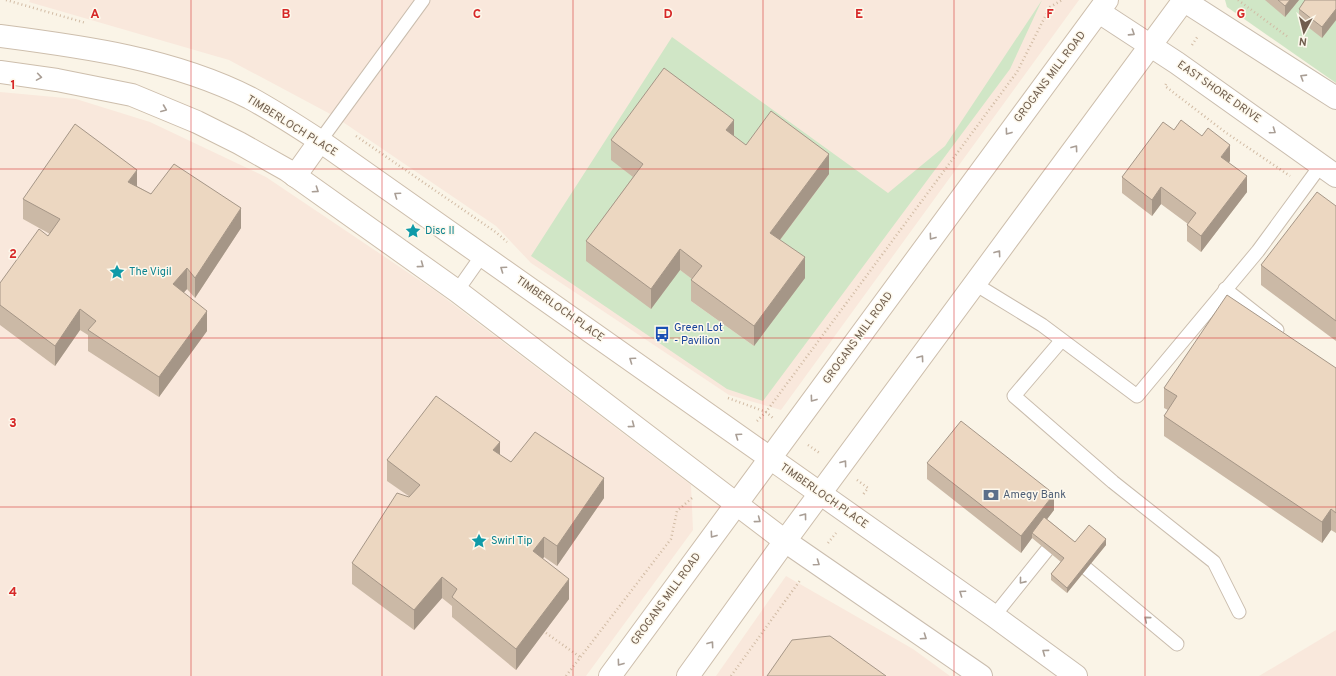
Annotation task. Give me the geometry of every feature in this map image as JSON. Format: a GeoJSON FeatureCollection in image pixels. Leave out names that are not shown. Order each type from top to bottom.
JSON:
{"type":"FeatureCollection","features":[{"type":"Feature","properties":{"kind":"street"},"geometry":{"type":"LineString","coordinates":[[688,676],[785,541],[1118,89],[1152,46],[1184,0],[1335,95]]}},
{"type":"Feature","properties":{"kind":"street","name":"EAST SHORE DRIVE"},"geometry":{"type":"LineString","coordinates":[[1103,6],[1152,46],[1328,170]]}},
{"type":"Feature","properties":{"kind":"street","name":"GROGANS MILL ROAD"},"geometry":{"type":"LineString","coordinates":[[610,676],[1103,6]]}},
{"type":"Feature","properties":{"kind":"street","name":"TIMBERLOCH PLACE"},"geometry":{"type":"LineString","coordinates":[[0,36],[82,47],[123,55],[220,84],[250,98],[320,141],[483,254],[994,616],[1076,676]]}},
{"type":"Feature","properties":{"kind":"street"},"geometry":{"type":"LineString","coordinates":[[0,72],[57,80],[132,96],[211,129],[239,143],[295,176],[457,291],[785,541],[981,676]]}},
{"type":"Feature","properties":{"kind":"street"},"geometry":{"type":"LineString","coordinates":[[295,176],[320,141]]}},
{"type":"Feature","properties":{"kind":"lane"},"geometry":{"type":"LineString","coordinates":[[320,141],[423,0]]}},
{"type":"Feature","properties":{"kind":"lane"},"geometry":{"type":"LineString","coordinates":[[975,284],[1042,325],[1061,341],[1137,396],[1258,251],[1306,188],[1328,170]]}},
{"type":"Feature","properties":{"kind":"lane"},"geometry":{"type":"LineString","coordinates":[[457,291],[483,254]]}},
{"type":"Feature","properties":{"kind":"lane"},"geometry":{"type":"LineString","coordinates":[[1225,290],[1286,336]]}},
{"type":"Feature","properties":{"kind":"lane"},"geometry":{"type":"LineString","coordinates":[[1061,341],[1014,396],[1113,482],[1214,562],[1239,612]]}},
{"type":"Feature","properties":{"kind":"lane"},"geometry":{"type":"LineString","coordinates":[[994,616],[1047,550]]}},
{"type":"Feature","properties":{"kind":"lane"},"geometry":{"type":"LineString","coordinates":[[1087,569],[1176,644]]}},
{"type":"Feature","properties":{"kind":"path"},"geometry":{"type":"LineString","coordinates":[[20,4],[21,0]]}},
{"type":"Feature","properties":{"kind":"path"},"geometry":{"type":"LineString","coordinates":[[741,438],[766,412],[1017,72],[1050,7],[1062,0]]}},
{"type":"Feature","properties":{"kind":"path"},"geometry":{"type":"LineString","coordinates":[[1167,81],[1165,86],[1171,91],[1225,132],[1306,188]]}},
{"type":"Feature","properties":{"kind":"path"},"geometry":{"type":"LineString","coordinates":[[566,676],[671,539],[677,511],[706,481]]}},
{"type":"Feature","properties":{"kind":"path"},"geometry":{"type":"LineString","coordinates":[[546,633],[580,657]]}},
{"type":"Feature","properties":{"kind":"shaded area"},"geometry":{"type":"Polygon","coordinates":[[[30,0],[1079,0],[781,410],[729,395],[531,263],[496,226],[334,116],[229,60],[29,2],[30,0]]]}},
{"type":"Feature","properties":{"kind":"shaded area"},"geometry":{"type":"Polygon","coordinates":[[[0,92],[76,99],[150,122],[266,177],[437,292],[691,485],[693,530],[586,676],[0,676],[0,92]]]}},
{"type":"Feature","properties":{"kind":"shaded area"},"geometry":{"type":"Polygon","coordinates":[[[786,576],[913,649],[950,676],[716,676],[786,576]]]}},
{"type":"Feature","properties":{"kind":"shaded area"},"geometry":{"type":"Polygon","coordinates":[[[1336,630],[1336,676],[1259,676],[1336,630]]]}},
{"type":"Feature","properties":{"kind":"green space"},"geometry":{"type":"Polygon","coordinates":[[[1042,0],[1010,69],[763,401],[727,389],[531,256],[672,37],[888,193],[945,146],[1042,0]],[[746,165],[643,184],[680,270],[702,286],[691,301],[754,346],[770,253],[829,174],[746,165]]]}},
{"type":"Feature","properties":{"kind":"green space"},"geometry":{"type":"Polygon","coordinates":[[[1225,0],[1336,0],[1336,83],[1227,7],[1225,0]]]}},
{"type":"Feature","properties":{"kind":"building"},"geometry":{"type":"Polygon","coordinates":[[[1278,0],[1290,0],[1285,6],[1278,0]]]}},
{"type":"Feature","properties":{"kind":"building"},"geometry":{"type":"Polygon","coordinates":[[[1305,0],[1336,0],[1336,9],[1322,27],[1299,9],[1305,0]]]}},
{"type":"Feature","properties":{"kind":"building"},"geometry":{"type":"Polygon","coordinates":[[[664,68],[734,120],[726,130],[746,145],[771,111],[829,154],[770,233],[805,257],[754,326],[691,280],[702,266],[680,249],[651,289],[586,241],[643,164],[611,140],[664,68]]]}},
{"type":"Feature","properties":{"kind":"building"},"geometry":{"type":"Polygon","coordinates":[[[1181,120],[1202,136],[1208,128],[1230,145],[1221,157],[1247,176],[1201,236],[1187,225],[1196,213],[1161,187],[1152,200],[1122,177],[1163,122],[1174,130],[1181,120]]]}},
{"type":"Feature","properties":{"kind":"building"},"geometry":{"type":"Polygon","coordinates":[[[75,124],[137,170],[128,182],[151,194],[174,164],[241,208],[195,278],[187,268],[173,284],[207,311],[159,377],[88,330],[96,321],[80,309],[55,346],[0,305],[0,283],[39,229],[48,236],[60,219],[23,199],[75,124]]]}},
{"type":"Feature","properties":{"kind":"building"},"geometry":{"type":"Polygon","coordinates":[[[1317,192],[1336,206],[1336,321],[1261,265],[1317,192]]]}},
{"type":"Feature","properties":{"kind":"building"},"geometry":{"type":"Polygon","coordinates":[[[1227,295],[1336,368],[1336,513],[1331,509],[1322,522],[1164,416],[1177,396],[1164,388],[1227,295]]]}},
{"type":"Feature","properties":{"kind":"building"},"geometry":{"type":"Polygon","coordinates":[[[436,396],[500,442],[493,450],[511,462],[535,432],[604,478],[557,546],[544,537],[533,551],[569,579],[516,649],[452,597],[457,589],[442,577],[414,610],[352,563],[397,493],[409,497],[420,485],[387,460],[436,396]]]}},
{"type":"Feature","properties":{"kind":"building","name":"Amegy Bank"},"geometry":{"type":"Polygon","coordinates":[[[961,421],[1054,494],[1021,536],[927,463],[961,421]]]}},
{"type":"Feature","properties":{"kind":"building"},"geometry":{"type":"Polygon","coordinates":[[[1044,517],[1075,542],[1089,525],[1106,539],[1067,588],[1051,574],[1064,558],[1032,533],[1044,517]]]}},
{"type":"Feature","properties":{"kind":"building"},"geometry":{"type":"Polygon","coordinates":[[[830,636],[886,676],[767,676],[792,640],[830,636]]]}},
{"type":"Feature","properties":{"kind":"place","name":"Disc II"},"geometry":{"type":"Point","coordinates":[413,231]}},
{"type":"Feature","properties":{"kind":"place","name":"The Vigil"},"geometry":{"type":"Point","coordinates":[117,272]}},
{"type":"Feature","properties":{"kind":"place","name":"Green Lot - Pavilion"},"geometry":{"type":"Point","coordinates":[662,334]}},
{"type":"Feature","properties":{"kind":"place","name":"Amegy Bank"},"geometry":{"type":"Point","coordinates":[991,495]}},
{"type":"Feature","properties":{"kind":"place","name":"Swirl Tip"},"geometry":{"type":"Point","coordinates":[479,541]}}]}
